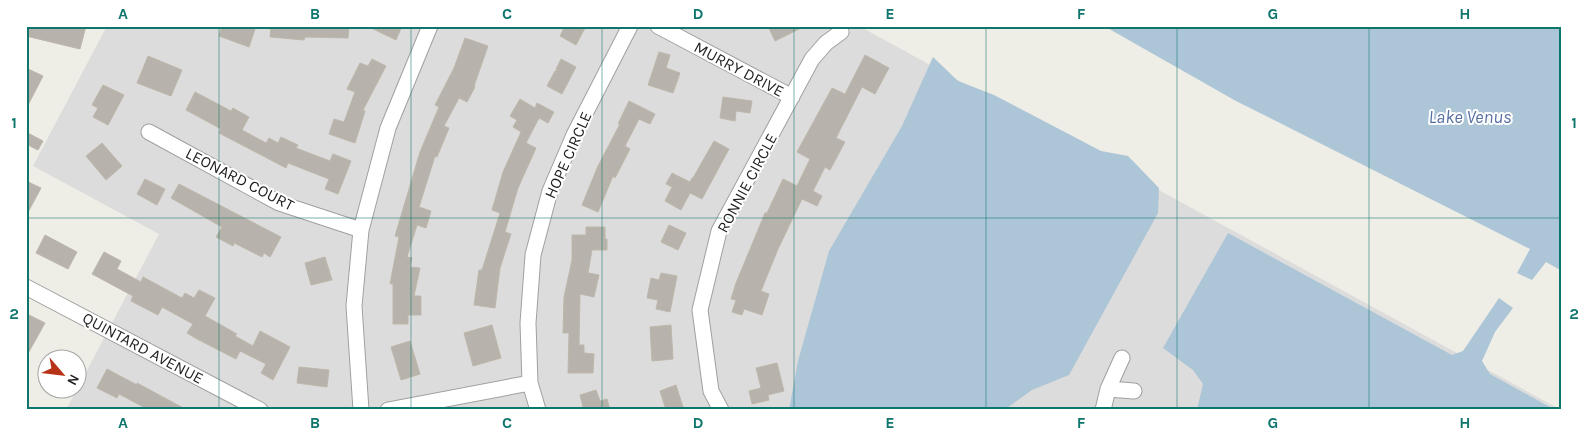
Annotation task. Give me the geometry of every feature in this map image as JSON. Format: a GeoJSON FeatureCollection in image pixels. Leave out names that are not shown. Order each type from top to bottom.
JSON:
{"type":"FeatureCollection","features":[{"type":"Feature","properties":{"kind":"street"},"geometry":{"type":"LineString","coordinates":[[361,410],[354,306],[361,230],[388,128],[430,26]]}},
{"type":"Feature","properties":{"kind":"street","name":"HOPE CIRCLE"},"geometry":{"type":"LineString","coordinates":[[538,410],[530,383],[528,323],[533,256],[550,191],[574,136],[630,26]]}},
{"type":"Feature","properties":{"kind":"street","name":"MURRY DRIVE"},"geometry":{"type":"LineString","coordinates":[[658,26],[792,97]]}},
{"type":"Feature","properties":{"kind":"street","name":"RONNIE CIRCLE"},"geometry":{"type":"LineString","coordinates":[[721,410],[711,391],[700,310],[719,231],[812,59],[826,43],[841,32]]}},
{"type":"Feature","properties":{"kind":"street","name":"LEONARD COURT"},"geometry":{"type":"LineString","coordinates":[[149,132],[279,203],[361,230]]}},
{"type":"Feature","properties":{"kind":"street","name":"QUINTARD AVENUE"},"geometry":{"type":"LineString","coordinates":[[26,287],[260,410]]}},
{"type":"Feature","properties":{"kind":"street"},"geometry":{"type":"LineString","coordinates":[[1103,410],[1108,389],[1122,358]]}},
{"type":"Feature","properties":{"kind":"street"},"geometry":{"type":"LineString","coordinates":[[388,410],[530,383]]}},
{"type":"Feature","properties":{"kind":"street"},"geometry":{"type":"LineString","coordinates":[[1108,389],[1134,391]]}},
{"type":"Feature","properties":{"kind":"shaded area"},"geometry":{"type":"Polygon","coordinates":[[[107,26],[859,26],[1561,410],[66,410],[72,398],[88,398],[88,368],[159,234],[33,166],[107,26]]]}},
{"type":"Feature","properties":{"kind":"water","name":"Lake Venus"},"geometry":{"type":"Polygon","coordinates":[[[1104,26],[1562,26],[1562,271],[1546,262],[1532,280],[1517,273],[1530,249],[1236,101],[1104,26]]]}},
{"type":"Feature","properties":{"kind":"water"},"geometry":{"type":"Polygon","coordinates":[[[933,57],[958,81],[994,95],[1101,151],[1128,156],[1159,188],[1158,213],[1069,375],[1032,390],[1004,410],[789,410],[798,361],[829,251],[902,126],[933,57]]]}},
{"type":"Feature","properties":{"kind":"water"},"geometry":{"type":"Polygon","coordinates":[[[1228,233],[1452,355],[1463,351],[1499,298],[1513,308],[1495,332],[1482,361],[1490,374],[1555,410],[1197,410],[1203,384],[1193,370],[1163,348],[1228,233]]]}},
{"type":"Feature","properties":{"kind":"building"},"geometry":{"type":"Polygon","coordinates":[[[26,26],[86,26],[80,49],[26,36],[26,26]]]}},
{"type":"Feature","properties":{"kind":"building"},"geometry":{"type":"Polygon","coordinates":[[[222,26],[256,26],[249,47],[219,36],[222,26]]]}},
{"type":"Feature","properties":{"kind":"building"},"geometry":{"type":"Polygon","coordinates":[[[271,26],[349,26],[348,38],[305,37],[304,40],[270,37],[271,26]]]}},
{"type":"Feature","properties":{"kind":"building"},"geometry":{"type":"Polygon","coordinates":[[[367,26],[402,26],[396,40],[367,26]]]}},
{"type":"Feature","properties":{"kind":"building"},"geometry":{"type":"Polygon","coordinates":[[[565,26],[586,26],[576,45],[560,36],[565,26]]]}},
{"type":"Feature","properties":{"kind":"building"},"geometry":{"type":"Polygon","coordinates":[[[768,26],[805,26],[775,41],[768,26]]]}},
{"type":"Feature","properties":{"kind":"building"},"geometry":{"type":"Polygon","coordinates":[[[465,38],[488,46],[475,87],[467,102],[459,98],[444,126],[449,128],[437,157],[435,156],[419,207],[431,211],[426,228],[417,225],[407,257],[412,258],[410,267],[420,268],[414,296],[421,296],[421,315],[408,315],[408,324],[393,324],[393,284],[390,284],[399,237],[395,236],[420,152],[439,107],[435,105],[454,68],[465,38]]]}},
{"type":"Feature","properties":{"kind":"building"},"geometry":{"type":"Polygon","coordinates":[[[659,52],[670,55],[666,68],[680,73],[673,93],[648,85],[659,52]]]}},
{"type":"Feature","properties":{"kind":"building"},"geometry":{"type":"Polygon","coordinates":[[[865,55],[889,68],[875,94],[862,87],[836,138],[845,142],[830,170],[825,167],[813,191],[822,196],[817,206],[802,199],[778,249],[761,291],[769,294],[762,315],[744,309],[742,315],[732,312],[736,300],[731,299],[736,283],[765,213],[767,213],[783,179],[797,186],[810,159],[797,152],[832,88],[845,94],[865,55]]]}},
{"type":"Feature","properties":{"kind":"building"},"geometry":{"type":"Polygon","coordinates":[[[148,56],[182,70],[171,96],[137,83],[148,56]]]}},
{"type":"Feature","properties":{"kind":"building"},"geometry":{"type":"Polygon","coordinates":[[[372,59],[386,66],[363,110],[365,111],[355,143],[329,134],[334,119],[344,122],[355,92],[347,89],[360,63],[368,66],[372,59]]]}},
{"type":"Feature","properties":{"kind":"building"},"geometry":{"type":"Polygon","coordinates":[[[561,59],[576,67],[562,94],[547,86],[555,71],[557,71],[556,69],[561,59]]]}},
{"type":"Feature","properties":{"kind":"building"},"geometry":{"type":"Polygon","coordinates":[[[26,68],[43,76],[26,109],[26,68]]]}},
{"type":"Feature","properties":{"kind":"building"},"geometry":{"type":"Polygon","coordinates":[[[103,85],[124,95],[108,125],[93,117],[98,108],[92,105],[103,85]]]}},
{"type":"Feature","properties":{"kind":"building"},"geometry":{"type":"Polygon","coordinates":[[[195,92],[231,111],[233,108],[249,117],[242,130],[266,143],[269,138],[278,143],[281,137],[298,145],[296,148],[330,161],[333,154],[351,161],[338,194],[325,189],[329,179],[288,163],[286,168],[219,133],[221,129],[186,110],[195,92]]]}},
{"type":"Feature","properties":{"kind":"building"},"geometry":{"type":"Polygon","coordinates":[[[723,97],[752,101],[750,113],[736,111],[735,121],[720,118],[723,97]]]}},
{"type":"Feature","properties":{"kind":"building"},"geometry":{"type":"Polygon","coordinates":[[[520,99],[535,108],[537,103],[554,112],[548,123],[539,118],[526,143],[536,148],[518,188],[505,232],[511,234],[500,268],[495,308],[474,305],[479,270],[482,270],[500,213],[492,210],[503,172],[521,132],[513,127],[517,120],[510,116],[520,99]]]}},
{"type":"Feature","properties":{"kind":"building"},"geometry":{"type":"Polygon","coordinates":[[[629,101],[655,114],[650,124],[639,119],[625,146],[630,149],[615,178],[613,176],[598,212],[582,205],[629,101]]]}},
{"type":"Feature","properties":{"kind":"building"},"geometry":{"type":"Polygon","coordinates":[[[26,132],[43,141],[38,150],[26,144],[26,132]]]}},
{"type":"Feature","properties":{"kind":"building"},"geometry":{"type":"Polygon","coordinates":[[[714,141],[729,149],[702,199],[690,193],[681,210],[665,201],[672,187],[666,184],[672,173],[690,182],[714,141]]]}},
{"type":"Feature","properties":{"kind":"building"},"geometry":{"type":"Polygon","coordinates":[[[102,143],[122,166],[106,180],[86,156],[102,143]]]}},
{"type":"Feature","properties":{"kind":"building"},"geometry":{"type":"Polygon","coordinates":[[[145,179],[165,189],[157,205],[137,194],[145,179]]]}},
{"type":"Feature","properties":{"kind":"building"},"geometry":{"type":"Polygon","coordinates":[[[26,181],[41,188],[26,216],[26,181]]]}},
{"type":"Feature","properties":{"kind":"building"},"geometry":{"type":"Polygon","coordinates":[[[179,184],[281,237],[270,257],[264,253],[262,257],[234,243],[233,246],[216,237],[222,227],[171,198],[179,184]]]}},
{"type":"Feature","properties":{"kind":"building"},"geometry":{"type":"Polygon","coordinates":[[[669,225],[686,233],[678,250],[661,242],[669,225]]]}},
{"type":"Feature","properties":{"kind":"building"},"geometry":{"type":"Polygon","coordinates":[[[586,227],[605,227],[605,239],[607,239],[607,250],[592,250],[588,273],[599,275],[594,297],[580,294],[579,345],[584,345],[584,353],[594,354],[593,373],[568,373],[569,333],[563,333],[564,297],[572,260],[572,235],[586,235],[586,227]]]}},
{"type":"Feature","properties":{"kind":"building"},"geometry":{"type":"Polygon","coordinates":[[[45,235],[77,252],[68,269],[36,253],[45,235]]]}},
{"type":"Feature","properties":{"kind":"building"},"geometry":{"type":"Polygon","coordinates":[[[104,252],[121,261],[117,269],[141,282],[143,277],[182,298],[185,293],[194,298],[199,290],[215,298],[205,316],[237,334],[235,336],[253,346],[260,331],[290,347],[273,380],[261,373],[266,364],[240,351],[236,359],[197,339],[187,333],[193,324],[162,307],[158,315],[131,301],[133,296],[92,274],[104,252]]]}},
{"type":"Feature","properties":{"kind":"building"},"geometry":{"type":"Polygon","coordinates":[[[325,257],[332,280],[311,285],[305,263],[325,257]]]}},
{"type":"Feature","properties":{"kind":"building"},"geometry":{"type":"Polygon","coordinates":[[[661,273],[677,276],[670,312],[656,309],[658,300],[647,298],[651,278],[659,280],[661,273]]]}},
{"type":"Feature","properties":{"kind":"building"},"geometry":{"type":"Polygon","coordinates":[[[29,315],[45,323],[26,357],[26,320],[29,315]]]}},
{"type":"Feature","properties":{"kind":"building"},"geometry":{"type":"Polygon","coordinates":[[[492,325],[501,358],[473,366],[464,333],[492,325]]]}},
{"type":"Feature","properties":{"kind":"building"},"geometry":{"type":"Polygon","coordinates":[[[671,325],[673,359],[652,361],[650,327],[671,325]]]}},
{"type":"Feature","properties":{"kind":"building"},"geometry":{"type":"Polygon","coordinates":[[[410,341],[420,374],[401,380],[391,347],[410,341]]]}},
{"type":"Feature","properties":{"kind":"building"},"geometry":{"type":"Polygon","coordinates":[[[777,363],[784,391],[768,395],[769,400],[752,404],[749,391],[761,388],[756,368],[777,363]]]}},
{"type":"Feature","properties":{"kind":"building"},"geometry":{"type":"Polygon","coordinates":[[[299,367],[329,370],[327,387],[297,383],[299,367]]]}},
{"type":"Feature","properties":{"kind":"building"},"geometry":{"type":"Polygon","coordinates":[[[107,369],[187,410],[149,410],[119,394],[117,398],[97,388],[107,369]]]}},
{"type":"Feature","properties":{"kind":"building"},"geometry":{"type":"Polygon","coordinates":[[[676,385],[684,410],[666,410],[660,391],[676,385]]]}},
{"type":"Feature","properties":{"kind":"building"},"geometry":{"type":"Polygon","coordinates":[[[596,390],[600,401],[607,399],[610,410],[581,410],[580,408],[583,407],[580,395],[596,390]]]}}]}
